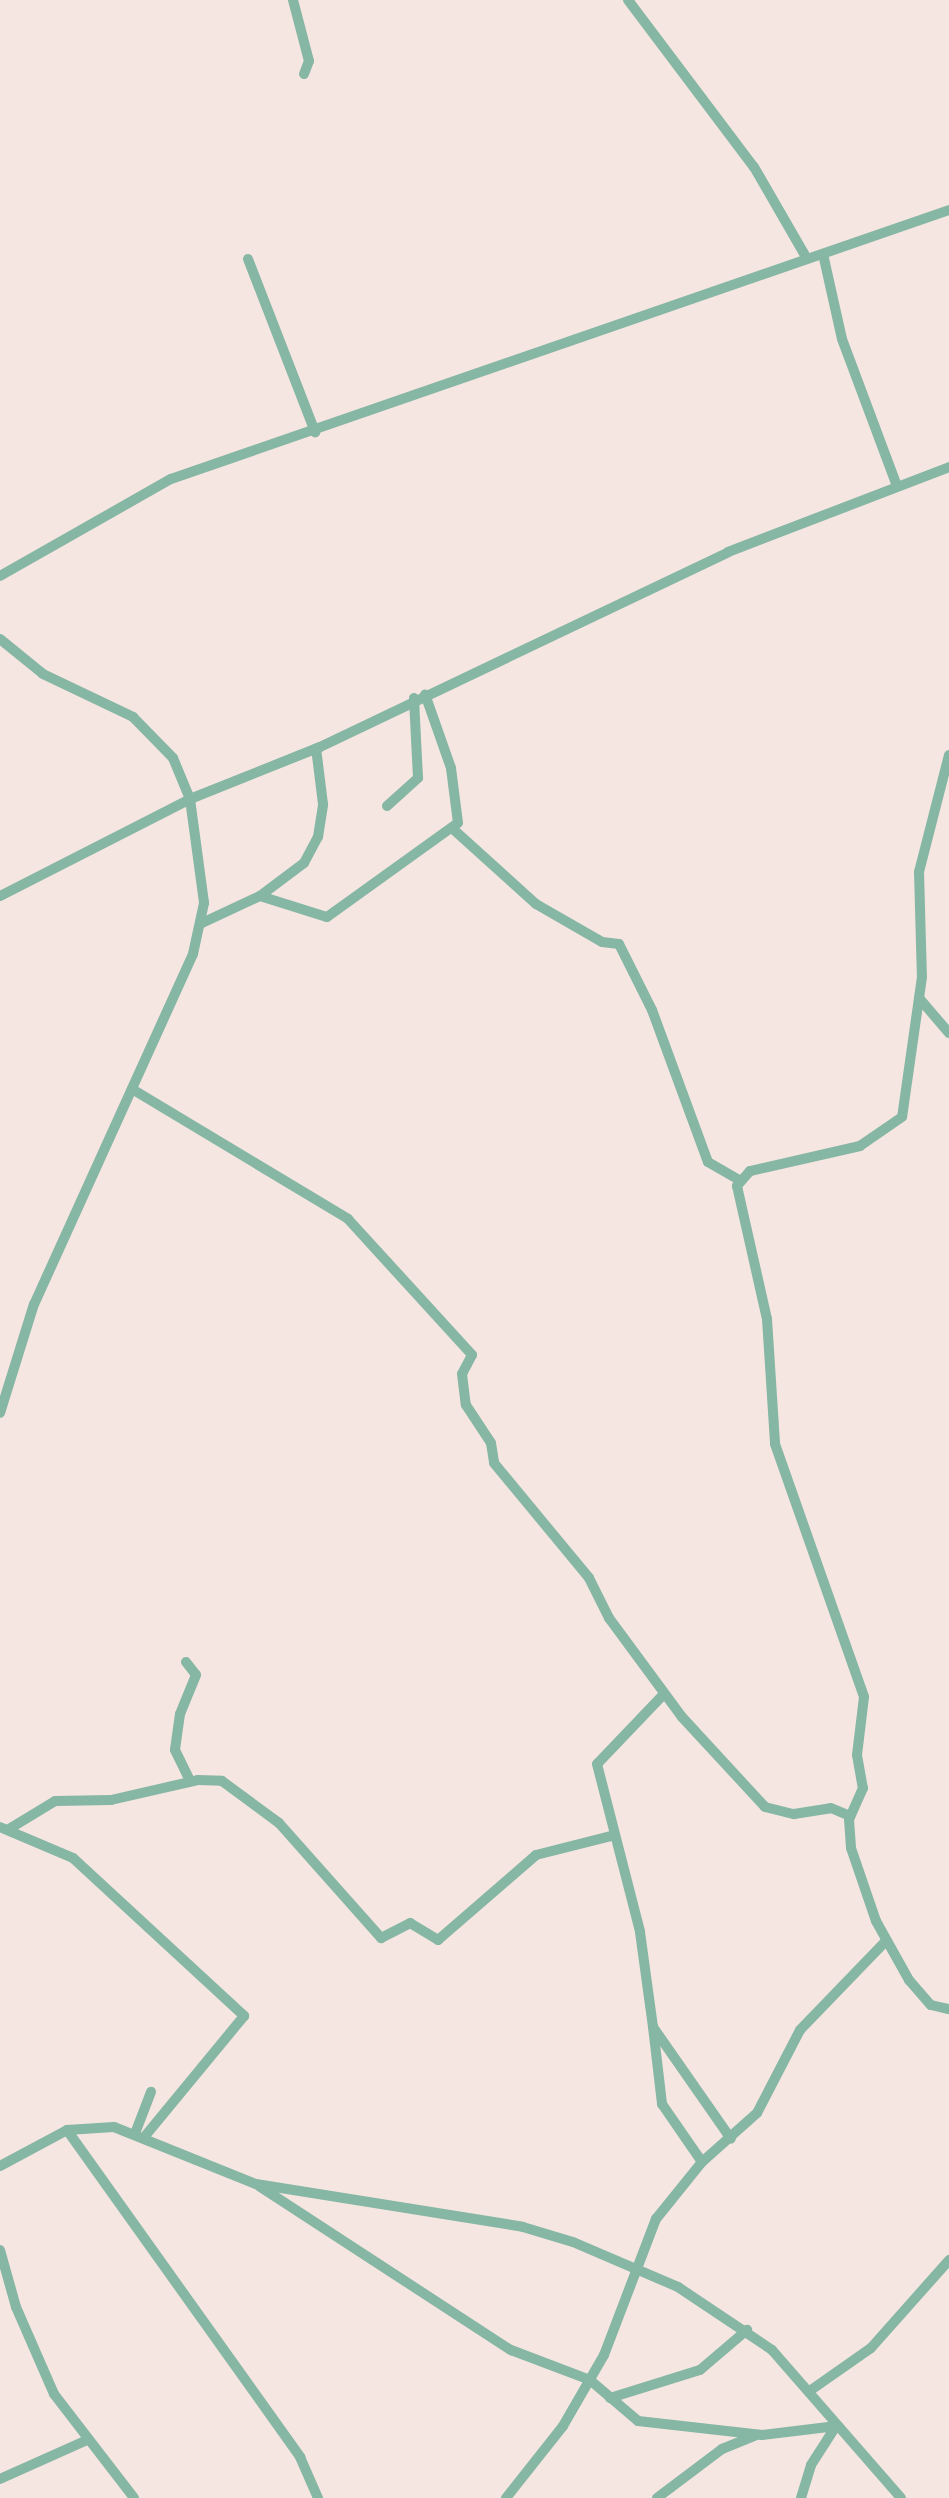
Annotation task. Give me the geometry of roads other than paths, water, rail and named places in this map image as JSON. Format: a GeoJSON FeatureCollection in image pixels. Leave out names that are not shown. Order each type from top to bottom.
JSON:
{"type":"FeatureCollection","features":[{"type":"Feature","properties":{"kind":"street"},"geometry":{"type":"LineString","coordinates":[[293,0],[309,61],[304,74]]}},
{"type":"Feature","properties":{"kind":"street"},"geometry":{"type":"LineString","coordinates":[[628,0],[760,176],[806,257]]}},
{"type":"Feature","properties":{"kind":"street"},"geometry":{"type":"LineString","coordinates":[[0,576],[171,479],[315,432],[806,257],[823,254],[949,210]]}},
{"type":"Feature","properties":{"kind":"street"},"geometry":{"type":"LineString","coordinates":[[823,254],[842,339],[897,486]]}},
{"type":"Feature","properties":{"kind":"street"},"geometry":{"type":"LineString","coordinates":[[247,259],[315,432]]}},
{"type":"Feature","properties":{"kind":"street"},"geometry":{"type":"LineString","coordinates":[[0,896],[190,799],[316,748],[419,696],[728,552],[949,467]]}},
{"type":"Feature","properties":{"kind":"street"},"geometry":{"type":"LineString","coordinates":[[0,639],[43,674],[133,718],[173,758],[190,799],[204,873],[202,923],[132,1089],[34,1304],[0,1413]]}},
{"type":"Feature","properties":{"kind":"street"},"geometry":{"type":"LineString","coordinates":[[387,806],[418,778],[419,696]]}},
{"type":"Feature","properties":{"kind":"street"},"geometry":{"type":"LineString","coordinates":[[260,896],[327,917],[453,829],[461,814],[457,792],[419,696]]}},
{"type":"Feature","properties":{"kind":"street"},"geometry":{"type":"LineString","coordinates":[[202,923],[260,896],[304,863],[318,837],[324,787],[316,748]]}},
{"type":"Feature","properties":{"kind":"street"},"geometry":{"type":"LineString","coordinates":[[739,1180],[750,1171],[860,1146],[898,1125],[919,998],[919,872],[949,755]]}},
{"type":"Feature","properties":{"kind":"street"},"geometry":{"type":"LineString","coordinates":[[453,829],[536,904],[603,942],[619,944],[656,1019],[708,1162],[739,1180],[767,1319],[775,1444],[864,1697],[857,1755],[863,1788],[850,1816],[851,1848],[886,1941],[921,1994],[949,2009]]}},
{"type":"Feature","properties":{"kind":"street"},"geometry":{"type":"LineString","coordinates":[[919,998],[949,1033]]}},
{"type":"Feature","properties":{"kind":"street"},"geometry":{"type":"LineString","coordinates":[[132,1089],[219,1147],[337,1210],[469,1352],[472,1360],[462,1374],[466,1405],[491,1443],[494,1463],[589,1577],[609,1618],[663,1695],[765,1807],[794,1814],[831,1808],[850,1816]]}},
{"type":"Feature","properties":{"kind":"street"},"geometry":{"type":"LineString","coordinates":[[186,1662],[196,1675],[180,1714],[175,1750],[190,1781]]}},
{"type":"Feature","properties":{"kind":"street"},"geometry":{"type":"LineString","coordinates":[[663,1695],[597,1760],[611,1836],[640,1933],[663,2104],[702,2162]]}},
{"type":"Feature","properties":{"kind":"street"},"geometry":{"type":"LineString","coordinates":[[5,1828],[55,1801],[130,1797],[190,1781],[222,1781],[252,1800],[384,1939],[410,1923],[439,1940],[536,1855],[611,1836]]}},
{"type":"Feature","properties":{"kind":"street"},"geometry":{"type":"LineString","coordinates":[[5,1828],[73,1858],[244,2016],[141,2133]]}},
{"type":"Feature","properties":{"kind":"street"},"geometry":{"type":"LineString","coordinates":[[506,2498],[590,2380],[656,2219],[702,2162],[731,2139],[768,2100],[800,2030],[886,1941]]}},
{"type":"Feature","properties":{"kind":"street"},"geometry":{"type":"LineString","coordinates":[[653,2027],[731,2139]]}},
{"type":"Feature","properties":{"kind":"street"},"geometry":{"type":"LineString","coordinates":[[141,2133],[151,2092]]}},
{"type":"Feature","properties":{"kind":"street"},"geometry":{"type":"LineString","coordinates":[[0,2166],[67,2130],[93,2125],[141,2133],[257,2184],[511,2350],[590,2380],[644,2423],[756,2435],[836,2426]]}},
{"type":"Feature","properties":{"kind":"street"},"geometry":{"type":"LineString","coordinates":[[67,2130],[300,2457],[318,2498]]}},
{"type":"Feature","properties":{"kind":"street"},"geometry":{"type":"LineString","coordinates":[[257,2184],[523,2227],[636,2266],[747,2330],[811,2390],[836,2426],[901,2498]]}},
{"type":"Feature","properties":{"kind":"street"},"geometry":{"type":"LineString","coordinates":[[0,2250],[32,2348],[85,2441],[134,2498]]}},
{"type":"Feature","properties":{"kind":"street"},"geometry":{"type":"LineString","coordinates":[[811,2390],[872,2348],[949,2259]]}},
{"type":"Feature","properties":{"kind":"street"},"geometry":{"type":"LineString","coordinates":[[610,2398],[700,2370],[747,2330]]}},
{"type":"Feature","properties":{"kind":"street"},"geometry":{"type":"LineString","coordinates":[[801,2498],[811,2465],[836,2426]]}},
{"type":"Feature","properties":{"kind":"street"},"geometry":{"type":"LineString","coordinates":[[657,2498],[722,2449],[756,2435]]}},
{"type":"Feature","properties":{"kind":"street"},"geometry":{"type":"LineString","coordinates":[[0,2479],[85,2441]]}}]}
